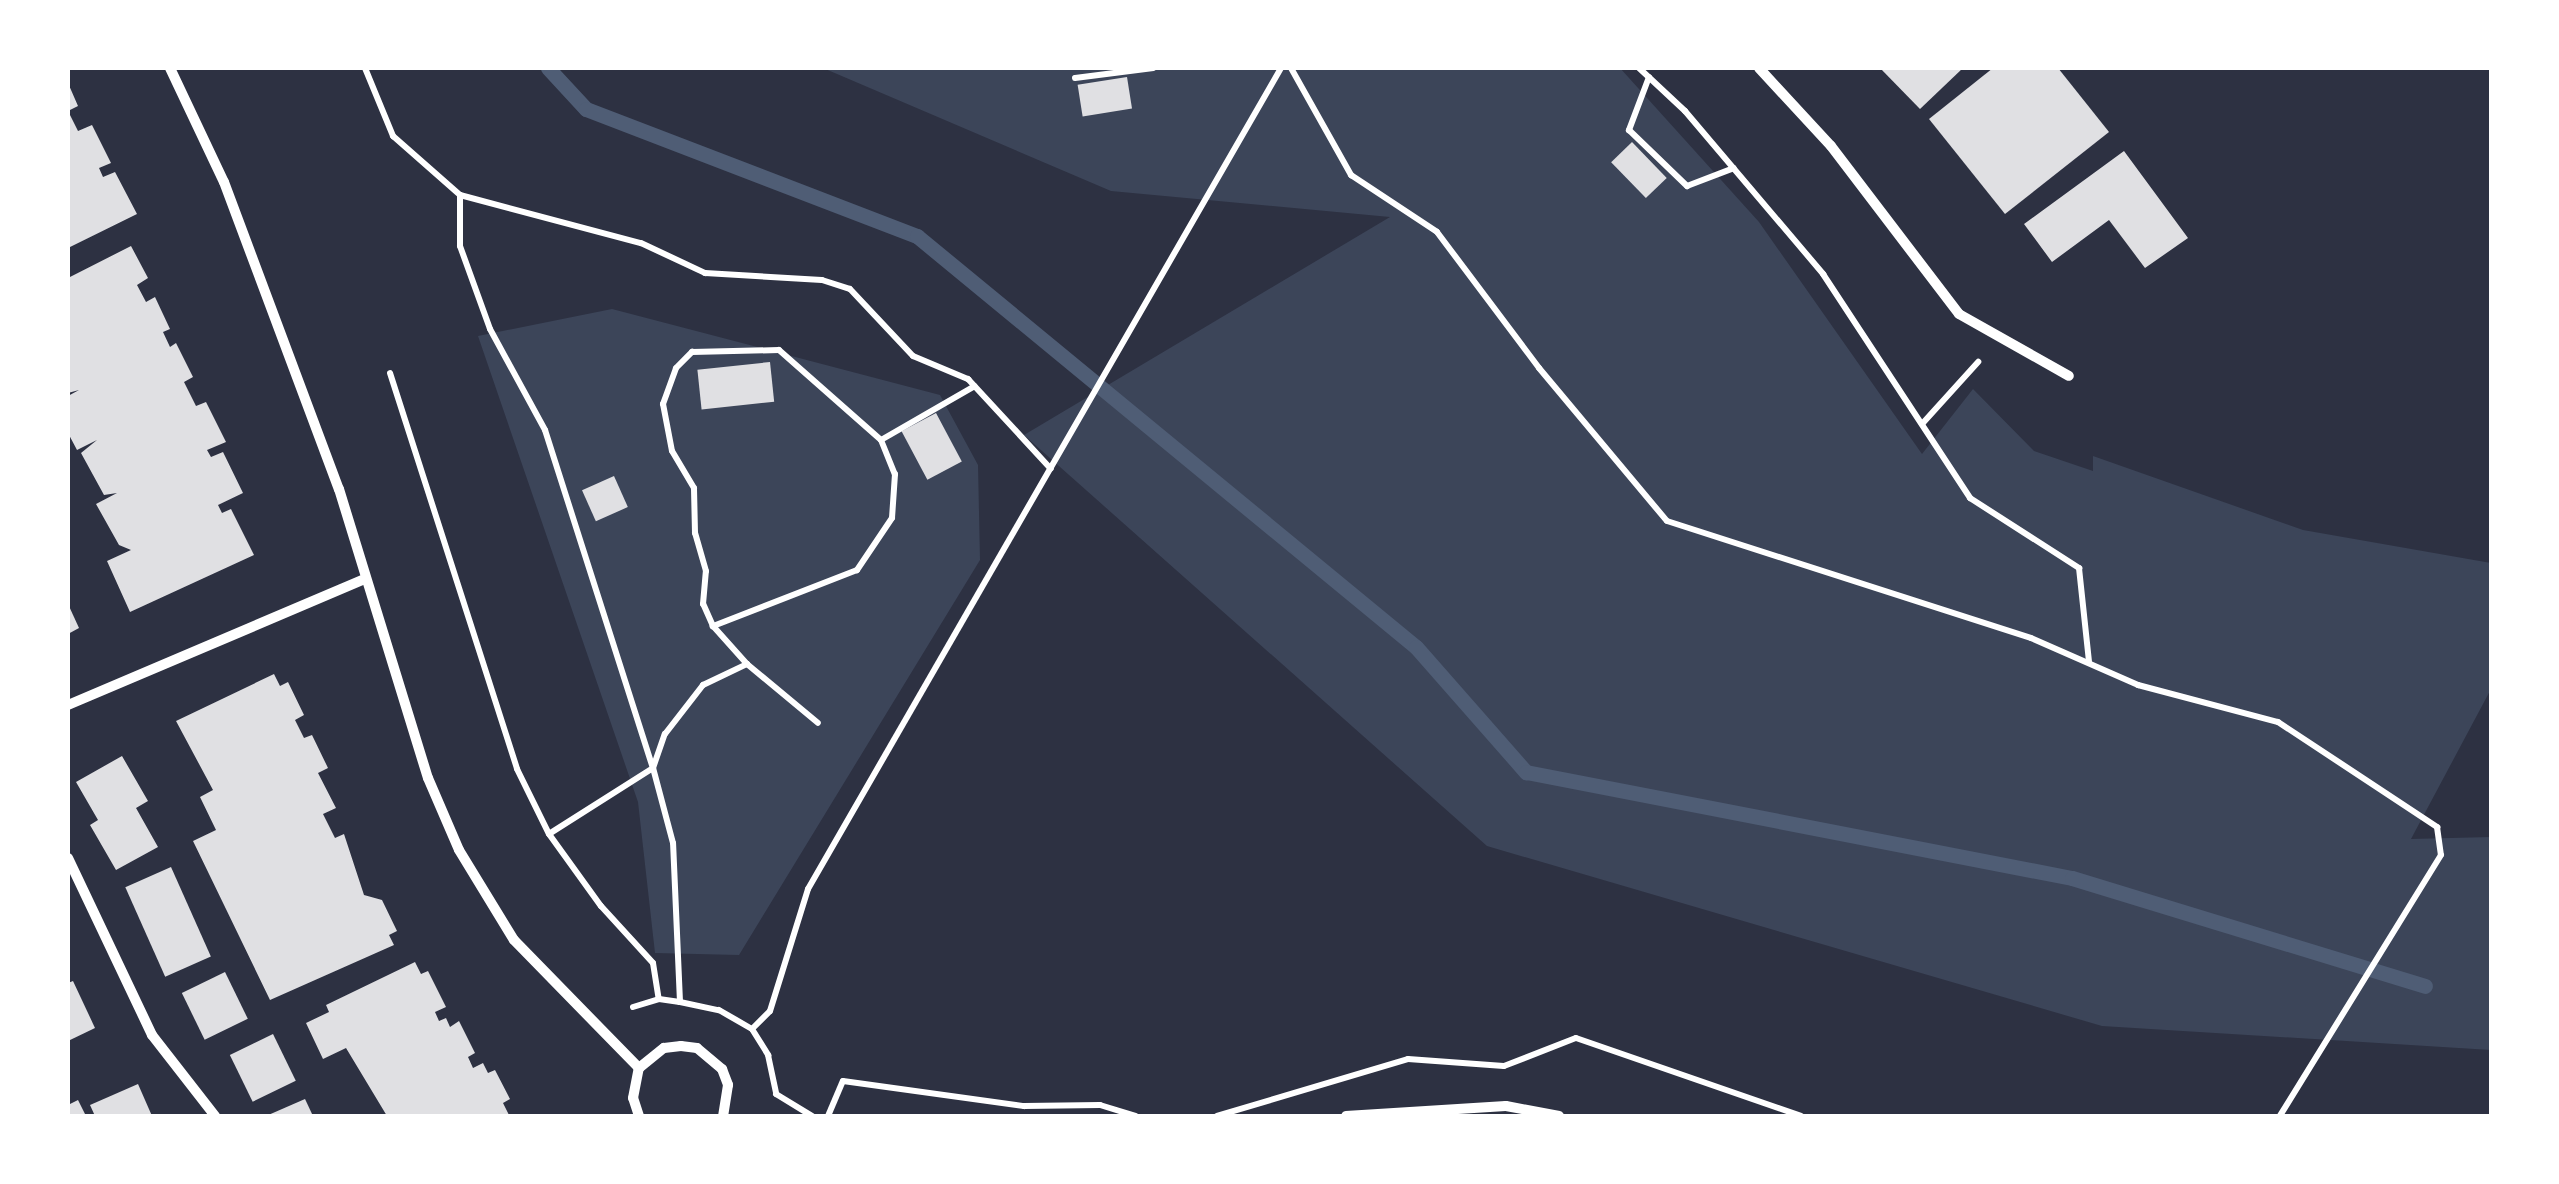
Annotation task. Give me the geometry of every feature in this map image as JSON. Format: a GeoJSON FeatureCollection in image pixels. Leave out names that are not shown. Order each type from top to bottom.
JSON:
{"type":"FeatureCollection","features":[{"type":"Feature","properties":{"kind":"street"},"geometry":{"type":"LineString","coordinates":[[170,68],[236,215],[338,489],[363,580],[459,850],[514,940],[639,1068]]}},
{"type":"Feature","properties":{"kind":"street"},"geometry":{"type":"LineString","coordinates":[[1759,68],[1831,146],[1959,314],[2069,376]]}},
{"type":"Feature","properties":{"kind":"street"},"geometry":{"type":"LineString","coordinates":[[68,705],[363,580]]}},
{"type":"Feature","properties":{"kind":"street"},"geometry":{"type":"LineString","coordinates":[[68,858],[152,1035],[215,1116]]}},
{"type":"Feature","properties":{"kind":"street"},"geometry":{"type":"LineString","coordinates":[[636,1115],[639,1068],[664,1048],[697,1048],[711,1056],[728,1085],[723,1116]]}},
{"type":"Feature","properties":{"kind":"street"},"geometry":{"type":"LineString","coordinates":[[1346,1116],[1506,1106],[1560,1116]]}},
{"type":"Feature","properties":{"kind":"path"},"geometry":{"type":"LineString","coordinates":[[365,68],[392,136],[460,195],[641,244],[705,273],[822,280],[850,289],[914,356],[975,386],[1051,469]]}},
{"type":"Feature","properties":{"kind":"path"},"geometry":{"type":"LineString","coordinates":[[1075,78],[1153,68]]}},
{"type":"Feature","properties":{"kind":"path"},"geometry":{"type":"LineString","coordinates":[[752,1029],[770,1011],[808,889],[1281,68]]}},
{"type":"Feature","properties":{"kind":"path"},"geometry":{"type":"LineString","coordinates":[[1290,68],[1351,175],[1437,232],[1539,368],[1667,521],[2031,638],[2138,685],[2278,722],[2437,827],[2441,855],[2280,1116]]}},
{"type":"Feature","properties":{"kind":"path"},"geometry":{"type":"LineString","coordinates":[[1639,68],[1734,168],[1823,274],[1970,498],[2079,568],[2089,663]]}},
{"type":"Feature","properties":{"kind":"path"},"geometry":{"type":"LineString","coordinates":[[1649,77],[1629,130],[1687,186],[1734,168]]}},
{"type":"Feature","properties":{"kind":"path"},"geometry":{"type":"LineString","coordinates":[[460,195],[460,246],[490,329],[546,430],[653,768],[673,842],[680,1002]]}},
{"type":"Feature","properties":{"kind":"path"},"geometry":{"type":"LineString","coordinates":[[1922,424],[2000,338]]}},
{"type":"Feature","properties":{"kind":"path"},"geometry":{"type":"LineString","coordinates":[[713,626],[857,570],[892,518],[895,474],[881,440],[779,350],[692,352],[676,368],[662,404],[672,452],[694,488],[695,534],[706,570],[703,604],[713,626],[748,664],[818,723]]}},
{"type":"Feature","properties":{"kind":"path"},"geometry":{"type":"LineString","coordinates":[[390,373],[517,770],[549,834],[601,906],[653,963],[659,999]]}},
{"type":"Feature","properties":{"kind":"path"},"geometry":{"type":"LineString","coordinates":[[881,440],[975,386]]}},
{"type":"Feature","properties":{"kind":"path"},"geometry":{"type":"LineString","coordinates":[[549,834],[653,768],[664,734],[703,685],[748,664]]}},
{"type":"Feature","properties":{"kind":"path"},"geometry":{"type":"LineString","coordinates":[[828,1116],[843,1081],[1024,1106],[1100,1105],[1135,1116]]}},
{"type":"Feature","properties":{"kind":"shaded area"},"geometry":{"type":"Polygon","coordinates":[[[823,68],[1620,68],[1759,222],[1922,454],[1973,389],[2034,451],[2093,471],[2093,456],[2303,530],[2491,563],[2491,689],[2411,839],[2491,837],[2491,1050],[2102,1026],[1487,846],[1024,435],[1390,217],[1111,191],[823,68]]]}},
{"type":"Feature","properties":{"kind":"shaded area"},"geometry":{"type":"Polygon","coordinates":[[[612,309],[940,395],[978,465],[980,560],[739,955],[655,953],[638,802],[478,336],[612,309]]]}},
{"type":"Feature","properties":{"kind":"building"},"geometry":{"type":"Polygon","coordinates":[[[1880,68],[1963,68],[1920,109],[1880,68]]]}},
{"type":"Feature","properties":{"kind":"building"},"geometry":{"type":"Polygon","coordinates":[[[1993,68],[2058,68],[2109,132],[2005,214],[1929,119],[1993,68]]]}},
{"type":"Feature","properties":{"kind":"building"},"geometry":{"type":"Polygon","coordinates":[[[1127,77],[1132,109],[1083,116],[1078,85],[1127,77]]]}},
{"type":"Feature","properties":{"kind":"building"},"geometry":{"type":"Polygon","coordinates":[[[68,83],[78,106],[68,111],[68,83]]]}},
{"type":"Feature","properties":{"kind":"building"},"geometry":{"type":"Polygon","coordinates":[[[68,111],[78,131],[92,125],[111,163],[99,168],[103,177],[115,172],[137,214],[68,248],[68,111]]]}},
{"type":"Feature","properties":{"kind":"building"},"geometry":{"type":"Polygon","coordinates":[[[1632,142],[1667,178],[1646,198],[1611,162],[1632,142]]]}},
{"type":"Feature","properties":{"kind":"building"},"geometry":{"type":"Polygon","coordinates":[[[2124,151],[2188,238],[2145,268],[2109,220],[2052,262],[2024,224],[2124,151]]]}},
{"type":"Feature","properties":{"kind":"building"},"geometry":{"type":"Polygon","coordinates":[[[131,246],[148,278],[137,285],[146,302],[155,297],[170,329],[163,332],[170,347],[176,343],[193,377],[184,382],[196,406],[206,402],[226,442],[207,450],[211,457],[223,452],[243,493],[218,505],[222,513],[231,509],[254,555],[130,612],[107,561],[131,550],[119,545],[96,504],[117,493],[104,495],[81,453],[97,440],[77,450],[68,433],[68,396],[79,390],[68,393],[68,278],[131,246]]]}},
{"type":"Feature","properties":{"kind":"building"},"geometry":{"type":"Polygon","coordinates":[[[770,362],[774,402],[702,409],[697,370],[770,362]]]}},
{"type":"Feature","properties":{"kind":"building"},"geometry":{"type":"Polygon","coordinates":[[[936,413],[962,462],[927,480],[902,431],[936,413]]]}},
{"type":"Feature","properties":{"kind":"building"},"geometry":{"type":"Polygon","coordinates":[[[614,476],[628,507],[596,521],[582,490],[614,476]]]}},
{"type":"Feature","properties":{"kind":"building"},"geometry":{"type":"Polygon","coordinates":[[[68,604],[79,628],[68,634],[68,604]]]}},
{"type":"Feature","properties":{"kind":"building"},"geometry":{"type":"Polygon","coordinates":[[[274,674],[280,686],[288,682],[304,715],[295,720],[304,738],[312,735],[328,768],[318,773],[336,808],[323,814],[335,838],[344,834],[364,895],[382,900],[397,931],[389,935],[394,945],[270,1000],[193,841],[216,830],[200,797],[213,790],[176,721],[274,674]]]}},
{"type":"Feature","properties":{"kind":"building"},"geometry":{"type":"Polygon","coordinates":[[[122,756],[148,801],[136,808],[158,847],[116,870],[90,825],[98,820],[76,782],[122,756]]]}},
{"type":"Feature","properties":{"kind":"building"},"geometry":{"type":"Polygon","coordinates":[[[171,867],[211,957],[165,977],[125,887],[171,867]]]}},
{"type":"Feature","properties":{"kind":"building"},"geometry":{"type":"Polygon","coordinates":[[[415,962],[421,974],[428,971],[446,1007],[435,1012],[439,1021],[446,1018],[450,1027],[459,1021],[475,1053],[468,1057],[473,1068],[483,1063],[488,1073],[495,1070],[510,1099],[503,1103],[509,1115],[387,1116],[346,1048],[323,1059],[306,1023],[329,1012],[326,1005],[415,962]]]}},
{"type":"Feature","properties":{"kind":"building"},"geometry":{"type":"Polygon","coordinates":[[[225,972],[248,1019],[205,1040],[182,993],[225,972]]]}},
{"type":"Feature","properties":{"kind":"building"},"geometry":{"type":"Polygon","coordinates":[[[73,981],[95,1028],[68,1041],[68,983],[73,981]]]}},
{"type":"Feature","properties":{"kind":"building"},"geometry":{"type":"Polygon","coordinates":[[[273,1034],[296,1081],[253,1102],[230,1055],[273,1034]]]}},
{"type":"Feature","properties":{"kind":"building"},"geometry":{"type":"Polygon","coordinates":[[[138,1084],[152,1116],[95,1116],[90,1105],[138,1084]]]}},
{"type":"Feature","properties":{"kind":"building"},"geometry":{"type":"Polygon","coordinates":[[[305,1099],[313,1116],[266,1116],[305,1099]]]}},
{"type":"Feature","properties":{"kind":"building"},"geometry":{"type":"Polygon","coordinates":[[[78,1100],[86,1116],[68,1116],[68,1105],[78,1100]]]}},
{"type":"Feature","properties":{"kind":"waterway"},"geometry":{"type":"LineString","coordinates":[[548,68],[586,109],[917,236],[1416,647],[1526,772],[2072,878],[2425,986]]}}]}
